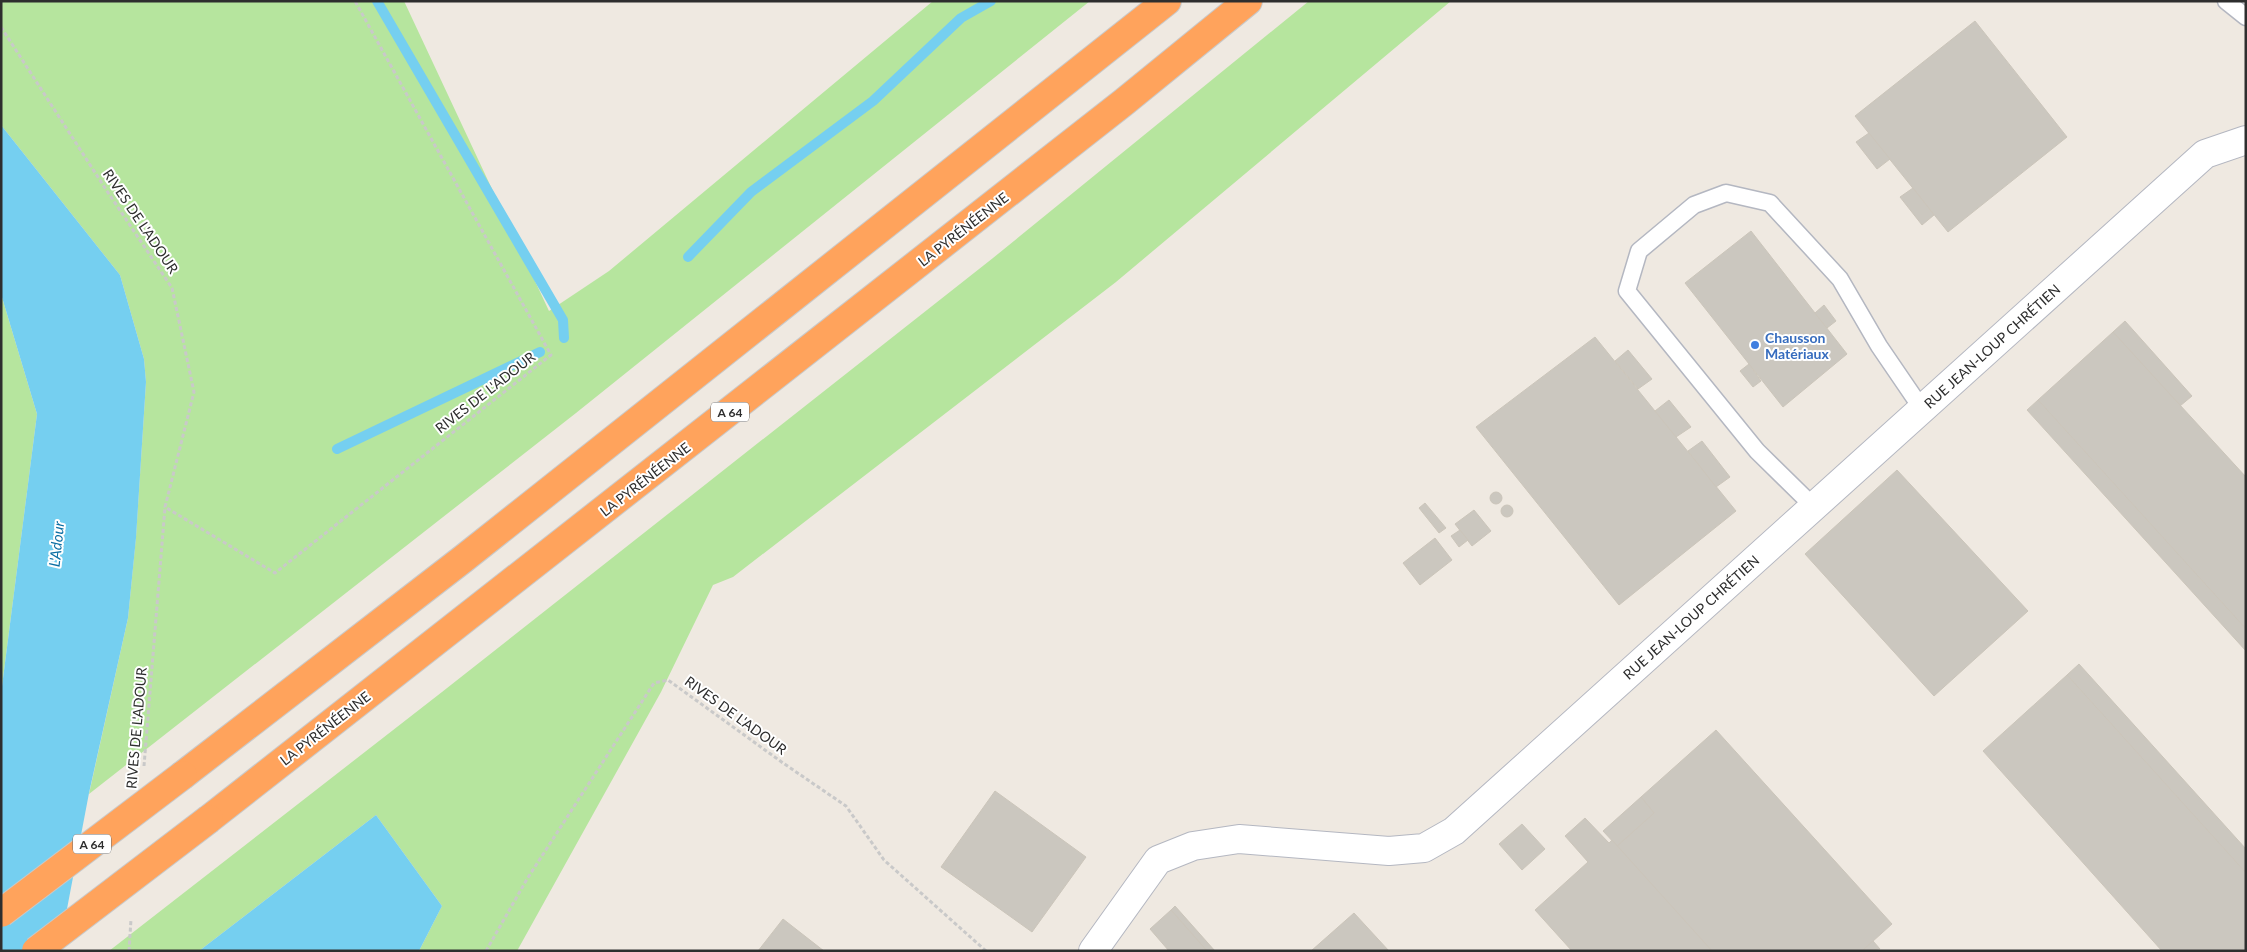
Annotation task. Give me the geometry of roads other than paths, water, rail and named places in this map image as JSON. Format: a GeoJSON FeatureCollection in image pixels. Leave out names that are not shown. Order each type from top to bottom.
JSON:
{"type":"FeatureCollection","features":[{"type":"Feature","properties":{"kind":"highway","name":"A 64"},"geometry":{"type":"LineString","coordinates":[[1,913],[463,559],[1167,1]]}},
{"type":"Feature","properties":{"kind":"highway","name":"LA PYRÉNÉENNE"},"geometry":{"type":"LineString","coordinates":[[36,951],[209,819],[1116,108],[1248,1]]}},
{"type":"Feature","properties":{"kind":"street","name":"RUE JEAN-LOUP CHRÉTIEN"},"geometry":{"type":"LineString","coordinates":[[1093,951],[1158,860],[1193,846],[1239,838],[1389,851],[1424,848],[1454,831],[2205,154],[2246,140]]}},
{"type":"Feature","properties":{"kind":"lane"},"geometry":{"type":"LineString","coordinates":[[2226,1],[2246,17]]}},
{"type":"Feature","properties":{"kind":"lane"},"geometry":{"type":"LineString","coordinates":[[1813,506],[1757,451],[1627,291],[1639,251],[1694,204],[1726,193],[1770,203],[1840,279],[1879,346],[1922,409]]}},
{"type":"Feature","properties":{"kind":"water","name":"L'Adour"},"geometry":{"type":"Polygon","coordinates":[[[1,125],[120,275],[144,359],[146,382],[136,538],[128,618],[89,793],[59,951],[1,951],[1,694],[37,414],[1,294],[1,125]]]}},
{"type":"Feature","properties":{"kind":"water"},"geometry":{"type":"Polygon","coordinates":[[[376,815],[442,906],[419,951],[199,951],[376,815]]]}},
{"type":"Feature","properties":{"kind":"waterway"},"geometry":{"type":"LineString","coordinates":[[377,1],[563,320],[564,338]]}},
{"type":"Feature","properties":{"kind":"waterway"},"geometry":{"type":"LineString","coordinates":[[688,257],[751,192],[873,101],[961,18],[991,1]]}},
{"type":"Feature","properties":{"kind":"waterway"},"geometry":{"type":"LineString","coordinates":[[337,449],[540,352]]}},
{"type":"Feature","properties":{"kind":"place","name":"Chausson Matériaux"},"geometry":{"type":"Point","coordinates":[1755,345]}}]}
